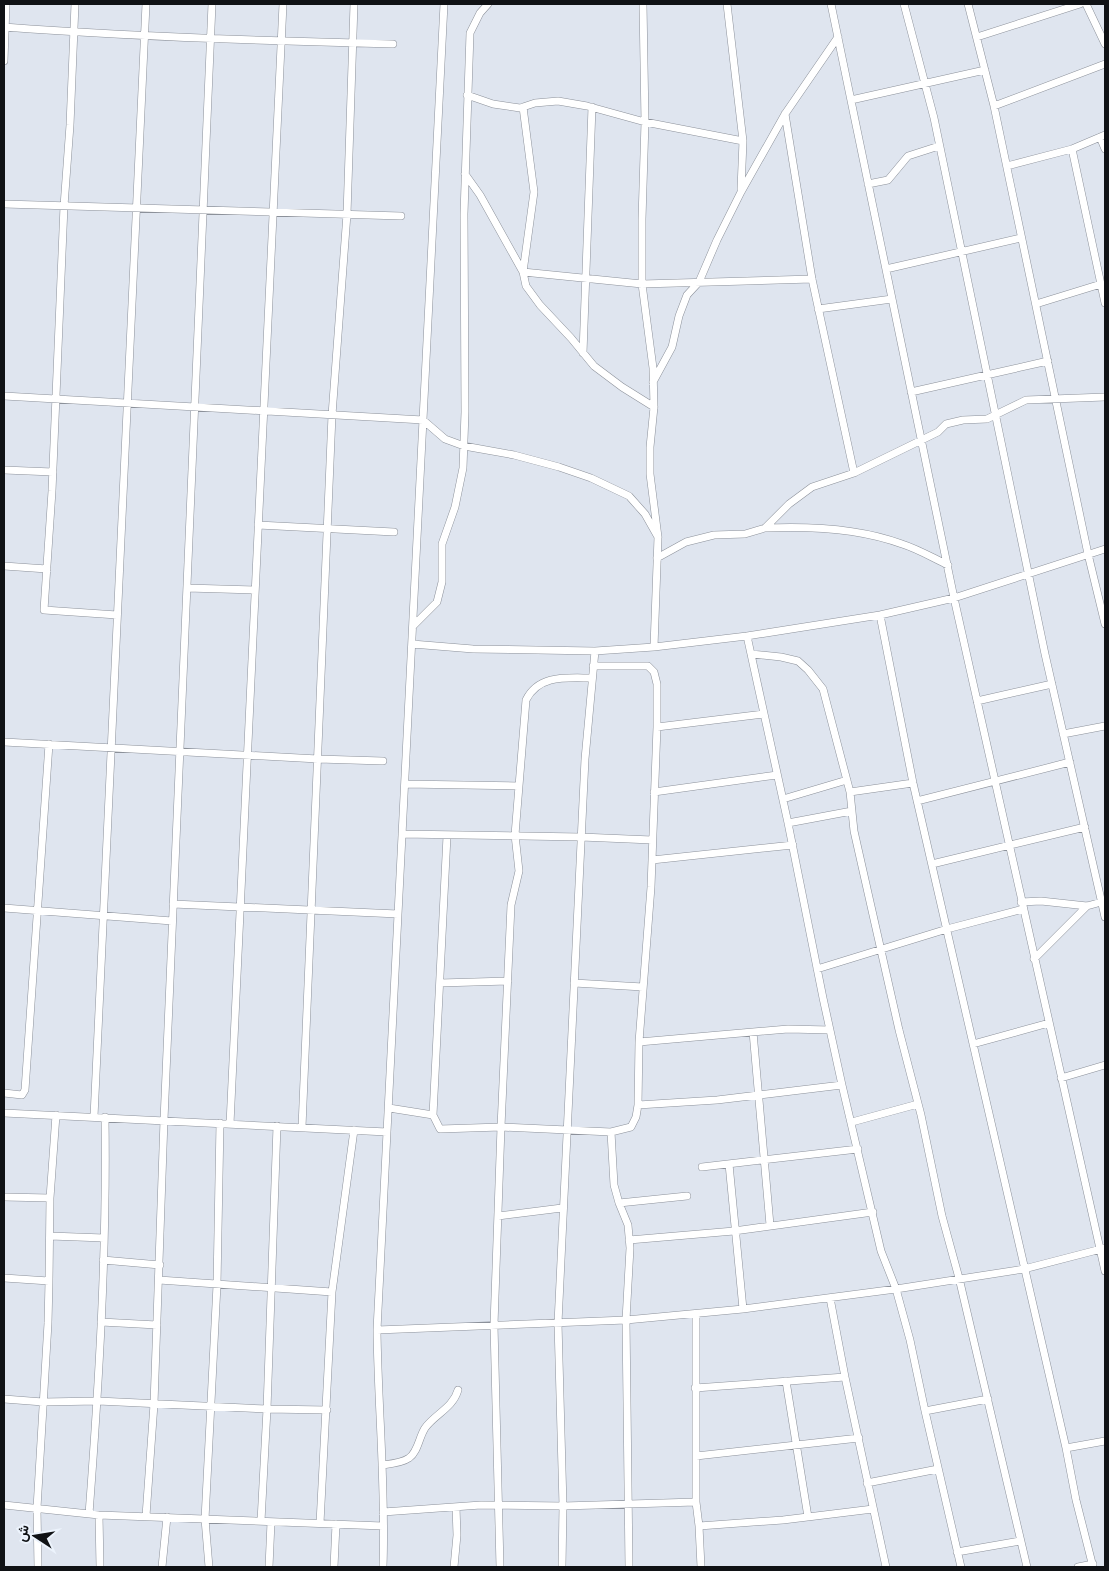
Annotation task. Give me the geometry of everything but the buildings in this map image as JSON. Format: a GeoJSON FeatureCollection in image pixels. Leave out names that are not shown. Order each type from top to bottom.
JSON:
{"type":"FeatureCollection","features":[{"type":"Feature","properties":{"kind":"street"},"geometry":{"type":"LineString","coordinates":[[4,60],[6,4]]}},
{"type":"Feature","properties":{"kind":"street"},"geometry":{"type":"LineString","coordinates":[[75,4],[44,610],[117,615]]}},
{"type":"Feature","properties":{"kind":"street"},"geometry":{"type":"LineString","coordinates":[[94,1117],[146,4]]}},
{"type":"Feature","properties":{"kind":"street"},"geometry":{"type":"LineString","coordinates":[[146,1516],[154,1404],[172,921],[212,4]]}},
{"type":"Feature","properties":{"kind":"street"},"geometry":{"type":"LineString","coordinates":[[230,1124],[283,4]]}},
{"type":"Feature","properties":{"kind":"street"},"geometry":{"type":"LineString","coordinates":[[302,1127],[332,415],[347,214],[354,4]]}},
{"type":"Feature","properties":{"kind":"street"},"geometry":{"type":"LineString","coordinates":[[383,1567],[382,1465],[377,1330],[444,4]]}},
{"type":"Feature","properties":{"kind":"street"},"geometry":{"type":"LineString","coordinates":[[413,626],[437,602],[442,582],[442,544],[455,508],[463,468],[466,95],[470,33],[480,13],[488,4]]}},
{"type":"Feature","properties":{"kind":"street"},"geometry":{"type":"LineString","coordinates":[[643,4],[645,122],[642,284],[650,341],[653,382],[654,407],[650,474],[658,537],[654,647]]}},
{"type":"Feature","properties":{"kind":"street"},"geometry":{"type":"LineString","coordinates":[[728,4],[742,141],[741,192]]}},
{"type":"Feature","properties":{"kind":"street"},"geometry":{"type":"LineString","coordinates":[[831,4],[954,598],[1061,1078],[1103,1248],[1105,1271]]}},
{"type":"Feature","properties":{"kind":"street"},"geometry":{"type":"LineString","coordinates":[[904,4],[939,146],[1052,684],[1104,901],[1105,917]]}},
{"type":"Feature","properties":{"kind":"street"},"geometry":{"type":"LineString","coordinates":[[968,4],[994,106],[1088,554],[1103,607],[1105,624]]}},
{"type":"Feature","properties":{"kind":"street"},"geometry":{"type":"LineString","coordinates":[[977,37],[1080,4]]}},
{"type":"Feature","properties":{"kind":"street"},"geometry":{"type":"LineString","coordinates":[[1086,4],[1105,44]]}},
{"type":"Feature","properties":{"kind":"street"},"geometry":{"type":"LineString","coordinates":[[5,27],[74,33],[393,44]]}},
{"type":"Feature","properties":{"kind":"street"},"geometry":{"type":"LineString","coordinates":[[653,382],[672,347],[687,295],[699,282],[741,192],[785,114],[838,37]]}},
{"type":"Feature","properties":{"kind":"street"},"geometry":{"type":"LineString","coordinates":[[994,106],[1105,64]]}},
{"type":"Feature","properties":{"kind":"street"},"geometry":{"type":"LineString","coordinates":[[851,100],[985,70]]}},
{"type":"Feature","properties":{"kind":"street"},"geometry":{"type":"LineString","coordinates":[[466,95],[494,104],[520,108],[535,103],[558,101],[592,107],[645,122],[742,141]]}},
{"type":"Feature","properties":{"kind":"street"},"geometry":{"type":"LineString","coordinates":[[523,107],[534,192],[523,272]]}},
{"type":"Feature","properties":{"kind":"street"},"geometry":{"type":"LineString","coordinates":[[583,353],[592,107]]}},
{"type":"Feature","properties":{"kind":"street"},"geometry":{"type":"LineString","coordinates":[[785,114],[812,279],[854,473]]}},
{"type":"Feature","properties":{"kind":"street"},"geometry":{"type":"LineString","coordinates":[[1007,166],[1072,149],[1102,136],[1105,149]]}},
{"type":"Feature","properties":{"kind":"street"},"geometry":{"type":"LineString","coordinates":[[868,184],[888,180],[908,156],[939,146]]}},
{"type":"Feature","properties":{"kind":"street"},"geometry":{"type":"LineString","coordinates":[[1072,149],[1105,303]]}},
{"type":"Feature","properties":{"kind":"street"},"geometry":{"type":"LineString","coordinates":[[465,174],[480,195],[523,272],[526,286],[540,305],[594,366],[622,387],[654,407]]}},
{"type":"Feature","properties":{"kind":"street"},"geometry":{"type":"LineString","coordinates":[[4,204],[401,216]]}},
{"type":"Feature","properties":{"kind":"street"},"geometry":{"type":"LineString","coordinates":[[886,268],[1022,238]]}},
{"type":"Feature","properties":{"kind":"street"},"geometry":{"type":"LineString","coordinates":[[523,272],[642,284],[812,279]]}},
{"type":"Feature","properties":{"kind":"street"},"geometry":{"type":"LineString","coordinates":[[1036,304],[1101,284]]}},
{"type":"Feature","properties":{"kind":"street"},"geometry":{"type":"LineString","coordinates":[[818,308],[892,299]]}},
{"type":"Feature","properties":{"kind":"street"},"geometry":{"type":"LineString","coordinates":[[911,392],[1048,361]]}},
{"type":"Feature","properties":{"kind":"street"},"geometry":{"type":"LineString","coordinates":[[4,396],[423,420],[445,439],[464,446],[514,454],[592,478],[629,496],[646,514],[658,537]]}},
{"type":"Feature","properties":{"kind":"street"},"geometry":{"type":"LineString","coordinates":[[766,528],[789,504],[812,486],[854,473],[938,432],[946,424],[963,420],[986,420],[1026,400],[1105,397]]}},
{"type":"Feature","properties":{"kind":"street"},"geometry":{"type":"LineString","coordinates":[[4,470],[52,472]]}},
{"type":"Feature","properties":{"kind":"street"},"geometry":{"type":"LineString","coordinates":[[258,525],[394,532]]}},
{"type":"Feature","properties":{"kind":"street"},"geometry":{"type":"LineString","coordinates":[[657,558],[686,542],[714,535],[745,534],[766,528],[791,527],[830,528],[870,534],[903,544],[948,564]]}},
{"type":"Feature","properties":{"kind":"street"},"geometry":{"type":"LineString","coordinates":[[412,644],[472,649],[595,651],[654,647],[747,636],[880,615],[954,598],[1105,549]]}},
{"type":"Feature","properties":{"kind":"street"},"geometry":{"type":"LineString","coordinates":[[4,566],[47,568]]}},
{"type":"Feature","properties":{"kind":"street"},"geometry":{"type":"LineString","coordinates":[[187,588],[255,590]]}},
{"type":"Feature","properties":{"kind":"street"},"geometry":{"type":"LineString","coordinates":[[880,615],[917,801],[1066,1448],[1076,1500],[1093,1566],[1078,1567]]}},
{"type":"Feature","properties":{"kind":"street"},"geometry":{"type":"LineString","coordinates":[[747,636],[793,844],[842,1085],[882,1251],[896,1289],[910,1340],[924,1411],[961,1567]]}},
{"type":"Feature","properties":{"kind":"street"},"geometry":{"type":"LineString","coordinates":[[562,1567],[563,1506],[558,1322],[562,1208],[585,759],[595,651]]}},
{"type":"Feature","properties":{"kind":"street"},"geometry":{"type":"LineString","coordinates":[[751,654],[798,661],[818,680],[823,689],[850,792],[854,831],[898,1030],[918,1104],[942,1216],[959,1278],[1027,1567]]}},
{"type":"Feature","properties":{"kind":"street"},"geometry":{"type":"LineString","coordinates":[[448,836],[433,1115],[440,1129],[501,1127],[611,1132],[631,1127],[636,1117],[638,1104],[639,1042],[652,860],[657,684],[651,667],[593,666]]}},
{"type":"Feature","properties":{"kind":"street"},"geometry":{"type":"LineString","coordinates":[[500,1567],[494,1325],[511,905],[519,870],[515,835],[526,700],[543,682],[552,678],[592,678]]}},
{"type":"Feature","properties":{"kind":"street"},"geometry":{"type":"LineString","coordinates":[[977,702],[1052,684]]}},
{"type":"Feature","properties":{"kind":"street"},"geometry":{"type":"LineString","coordinates":[[657,727],[764,714]]}},
{"type":"Feature","properties":{"kind":"street"},"geometry":{"type":"LineString","coordinates":[[1063,734],[1105,726]]}},
{"type":"Feature","properties":{"kind":"street"},"geometry":{"type":"LineString","coordinates":[[4,742],[383,761]]}},
{"type":"Feature","properties":{"kind":"street"},"geometry":{"type":"LineString","coordinates":[[4,1093],[22,1094],[26,1090],[50,744]]}},
{"type":"Feature","properties":{"kind":"street"},"geometry":{"type":"LineString","coordinates":[[917,801],[1070,762]]}},
{"type":"Feature","properties":{"kind":"street"},"geometry":{"type":"LineString","coordinates":[[654,792],[777,775]]}},
{"type":"Feature","properties":{"kind":"street"},"geometry":{"type":"LineString","coordinates":[[783,799],[847,780]]}},
{"type":"Feature","properties":{"kind":"street"},"geometry":{"type":"LineString","coordinates":[[850,792],[913,782]]}},
{"type":"Feature","properties":{"kind":"street"},"geometry":{"type":"LineString","coordinates":[[405,784],[519,786]]}},
{"type":"Feature","properties":{"kind":"street"},"geometry":{"type":"LineString","coordinates":[[788,823],[852,811]]}},
{"type":"Feature","properties":{"kind":"street"},"geometry":{"type":"LineString","coordinates":[[932,864],[1085,827]]}},
{"type":"Feature","properties":{"kind":"street"},"geometry":{"type":"LineString","coordinates":[[402,834],[581,836],[652,840]]}},
{"type":"Feature","properties":{"kind":"street"},"geometry":{"type":"LineString","coordinates":[[652,860],[793,844]]}},
{"type":"Feature","properties":{"kind":"street"},"geometry":{"type":"LineString","coordinates":[[817,969],[1041,901],[1087,906],[1104,901]]}},
{"type":"Feature","properties":{"kind":"street"},"geometry":{"type":"LineString","coordinates":[[173,904],[398,914]]}},
{"type":"Feature","properties":{"kind":"street"},"geometry":{"type":"LineString","coordinates":[[1034,960],[1087,906]]}},
{"type":"Feature","properties":{"kind":"street"},"geometry":{"type":"LineString","coordinates":[[4,908],[172,921]]}},
{"type":"Feature","properties":{"kind":"street"},"geometry":{"type":"LineString","coordinates":[[440,983],[508,981]]}},
{"type":"Feature","properties":{"kind":"street"},"geometry":{"type":"LineString","coordinates":[[574,984],[644,987]]}},
{"type":"Feature","properties":{"kind":"street"},"geometry":{"type":"LineString","coordinates":[[973,1044],[1049,1023]]}},
{"type":"Feature","properties":{"kind":"street"},"geometry":{"type":"LineString","coordinates":[[639,1042],[788,1029],[830,1030]]}},
{"type":"Feature","properties":{"kind":"street"},"geometry":{"type":"LineString","coordinates":[[753,1032],[770,1225]]}},
{"type":"Feature","properties":{"kind":"street"},"geometry":{"type":"LineString","coordinates":[[1061,1078],[1105,1066]]}},
{"type":"Feature","properties":{"kind":"street"},"geometry":{"type":"LineString","coordinates":[[638,1104],[717,1100],[842,1085]]}},
{"type":"Feature","properties":{"kind":"street"},"geometry":{"type":"LineString","coordinates":[[852,1122],[918,1104]]}},
{"type":"Feature","properties":{"kind":"street"},"geometry":{"type":"LineString","coordinates":[[389,1108],[433,1115]]}},
{"type":"Feature","properties":{"kind":"street"},"geometry":{"type":"LineString","coordinates":[[4,1113],[387,1132]]}},
{"type":"Feature","properties":{"kind":"street"},"geometry":{"type":"LineString","coordinates":[[38,1567],[37,1508],[50,1236],[50,1198],[56,1115]]}},
{"type":"Feature","properties":{"kind":"street"},"geometry":{"type":"LineString","coordinates":[[90,1514],[98,1400],[106,1192],[105,1118]]}},
{"type":"Feature","properties":{"kind":"street"},"geometry":{"type":"LineString","coordinates":[[209,1567],[205,1519],[217,1285],[220,1123]]}},
{"type":"Feature","properties":{"kind":"street"},"geometry":{"type":"LineString","coordinates":[[261,1521],[267,1410],[277,1126]]}},
{"type":"Feature","properties":{"kind":"street"},"geometry":{"type":"LineString","coordinates":[[320,1524],[332,1292],[354,1130]]}},
{"type":"Feature","properties":{"kind":"street"},"geometry":{"type":"LineString","coordinates":[[611,1132],[614,1184],[618,1203],[628,1225],[629,1240],[630,1270],[626,1320],[629,1567]]}},
{"type":"Feature","properties":{"kind":"street"},"geometry":{"type":"LineString","coordinates":[[702,1167],[858,1149]]}},
{"type":"Feature","properties":{"kind":"street"},"geometry":{"type":"LineString","coordinates":[[729,1164],[743,1309]]}},
{"type":"Feature","properties":{"kind":"street"},"geometry":{"type":"LineString","coordinates":[[618,1203],[687,1196]]}},
{"type":"Feature","properties":{"kind":"street"},"geometry":{"type":"LineString","coordinates":[[4,1197],[50,1198]]}},
{"type":"Feature","properties":{"kind":"street"},"geometry":{"type":"LineString","coordinates":[[498,1216],[562,1208]]}},
{"type":"Feature","properties":{"kind":"street"},"geometry":{"type":"LineString","coordinates":[[629,1240],[734,1231],[872,1212]]}},
{"type":"Feature","properties":{"kind":"street"},"geometry":{"type":"LineString","coordinates":[[50,1236],[104,1238]]}},
{"type":"Feature","properties":{"kind":"street"},"geometry":{"type":"LineString","coordinates":[[377,1330],[626,1320],[743,1309],[896,1289],[1024,1269],[1103,1248]]}},
{"type":"Feature","properties":{"kind":"street"},"geometry":{"type":"LineString","coordinates":[[103,1260],[160,1264]]}},
{"type":"Feature","properties":{"kind":"street"},"geometry":{"type":"LineString","coordinates":[[4,1278],[48,1281]]}},
{"type":"Feature","properties":{"kind":"street"},"geometry":{"type":"LineString","coordinates":[[159,1280],[217,1285],[271,1286],[332,1292]]}},
{"type":"Feature","properties":{"kind":"street"},"geometry":{"type":"LineString","coordinates":[[830,1298],[886,1567]]}},
{"type":"Feature","properties":{"kind":"street"},"geometry":{"type":"LineString","coordinates":[[696,1314],[696,1502],[699,1526],[700,1567]]}},
{"type":"Feature","properties":{"kind":"street"},"geometry":{"type":"LineString","coordinates":[[101,1322],[157,1325]]}},
{"type":"Feature","properties":{"kind":"street"},"geometry":{"type":"LineString","coordinates":[[695,1388],[845,1377]]}},
{"type":"Feature","properties":{"kind":"street"},"geometry":{"type":"LineString","coordinates":[[786,1381],[808,1517]]}},
{"type":"Feature","properties":{"kind":"street"},"geometry":{"type":"LineString","coordinates":[[382,1465],[397,1463],[409,1458],[425,1428],[452,1402],[458,1390]]}},
{"type":"Feature","properties":{"kind":"street"},"geometry":{"type":"LineString","coordinates":[[4,1399],[43,1402],[98,1400],[267,1410],[327,1410]]}},
{"type":"Feature","properties":{"kind":"street"},"geometry":{"type":"LineString","coordinates":[[924,1411],[988,1399]]}},
{"type":"Feature","properties":{"kind":"street"},"geometry":{"type":"LineString","coordinates":[[696,1456],[859,1438]]}},
{"type":"Feature","properties":{"kind":"street"},"geometry":{"type":"LineString","coordinates":[[1066,1448],[1105,1441]]}},
{"type":"Feature","properties":{"kind":"street"},"geometry":{"type":"LineString","coordinates":[[867,1483],[938,1469]]}},
{"type":"Feature","properties":{"kind":"street"},"geometry":{"type":"LineString","coordinates":[[383,1512],[498,1504],[563,1506],[696,1502]]}},
{"type":"Feature","properties":{"kind":"street"},"geometry":{"type":"LineString","coordinates":[[4,1505],[99,1515],[383,1526]]}},
{"type":"Feature","properties":{"kind":"street"},"geometry":{"type":"LineString","coordinates":[[454,1567],[457,1535],[456,1507]]}},
{"type":"Feature","properties":{"kind":"street"},"geometry":{"type":"LineString","coordinates":[[699,1526],[808,1517],[873,1508]]}},
{"type":"Feature","properties":{"kind":"street"},"geometry":{"type":"LineString","coordinates":[[99,1515],[100,1567]]}},
{"type":"Feature","properties":{"kind":"street"},"geometry":{"type":"LineString","coordinates":[[162,1567],[168,1517]]}},
{"type":"Feature","properties":{"kind":"street"},"geometry":{"type":"LineString","coordinates":[[269,1567],[271,1522]]}},
{"type":"Feature","properties":{"kind":"street"},"geometry":{"type":"LineString","coordinates":[[334,1567],[336,1524]]}},
{"type":"Feature","properties":{"kind":"street"},"geometry":{"type":"LineString","coordinates":[[957,1552],[1020,1541]]}}]}
